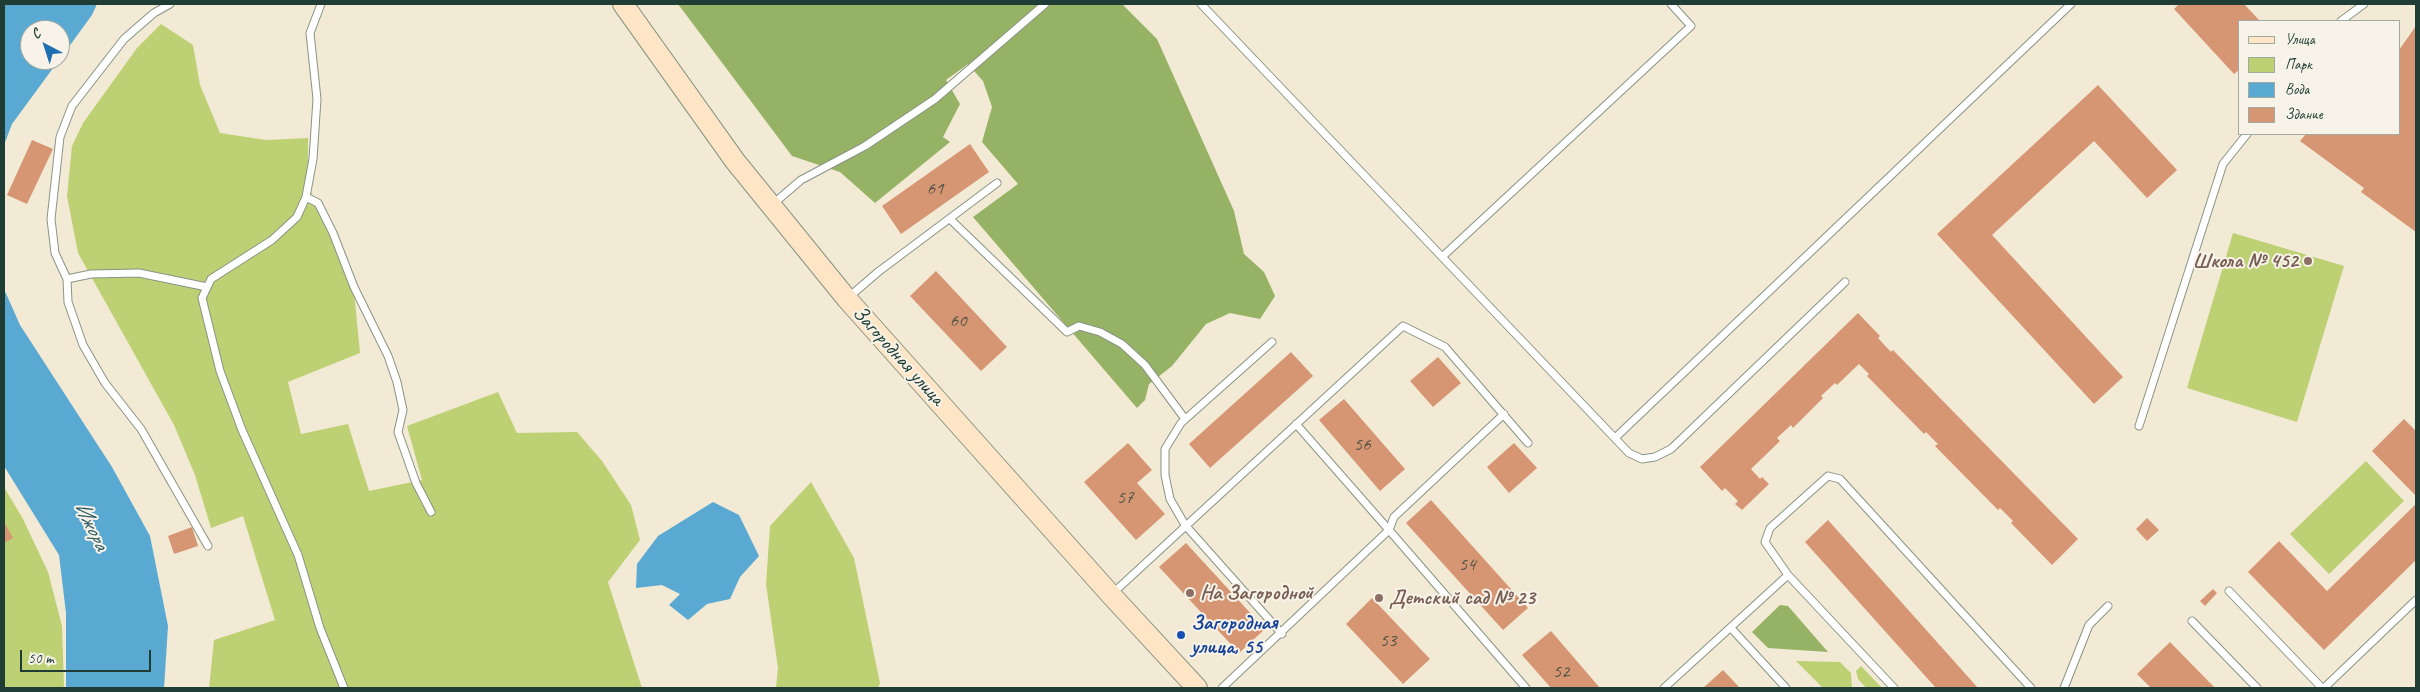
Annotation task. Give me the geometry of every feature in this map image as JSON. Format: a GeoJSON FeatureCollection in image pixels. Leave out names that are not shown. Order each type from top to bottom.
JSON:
{"type":"FeatureCollection","features":[{"type":"Feature","properties":{"kind":"main road","name":"Загородная улица"},"geometry":{"type":"LineString","coordinates":[[623,4],[682,88],[771,206],[847,299],[1111,595],[1197,688]]}},
{"type":"Feature","properties":{"kind":"lane"},"geometry":{"type":"LineString","coordinates":[[170,4],[154,13],[124,39],[72,106],[60,137],[51,219],[55,253],[66,279],[68,302],[83,345],[105,383],[141,430],[208,546]]}},
{"type":"Feature","properties":{"kind":"lane"},"geometry":{"type":"LineString","coordinates":[[771,206],[801,180],[865,146],[935,99],[1045,4]]}},
{"type":"Feature","properties":{"kind":"lane"},"geometry":{"type":"LineString","coordinates":[[1201,4],[1615,438],[1630,453],[1642,459],[1655,457],[1671,448],[1845,282]]}},
{"type":"Feature","properties":{"kind":"lane"},"geometry":{"type":"LineString","coordinates":[[1442,256],[1691,26],[1671,4]]}},
{"type":"Feature","properties":{"kind":"lane"},"geometry":{"type":"LineString","coordinates":[[1615,438],[2071,4]]}},
{"type":"Feature","properties":{"kind":"lane"},"geometry":{"type":"LineString","coordinates":[[2342,20],[2364,4]]}},
{"type":"Feature","properties":{"kind":"lane"},"geometry":{"type":"LineString","coordinates":[[319,5],[310,33],[317,99],[313,159],[306,197],[298,217],[278,234],[211,279],[202,298],[220,370],[242,430],[298,555],[320,628],[344,688]]}},
{"type":"Feature","properties":{"kind":"lane"},"geometry":{"type":"LineString","coordinates":[[2138,426],[2223,164],[2246,135]]}},
{"type":"Feature","properties":{"kind":"lane"},"geometry":{"type":"LineString","coordinates":[[847,299],[878,272],[997,184]]}},
{"type":"Feature","properties":{"kind":"lane"},"geometry":{"type":"LineString","coordinates":[[306,197],[318,203],[333,234],[354,287],[388,356],[398,382],[403,410],[398,432],[416,482],[432,512]]}},
{"type":"Feature","properties":{"kind":"lane"},"geometry":{"type":"LineString","coordinates":[[950,219],[1067,332],[1079,326],[1100,332],[1122,344],[1145,365],[1185,419]]}},
{"type":"Feature","properties":{"kind":"lane"},"geometry":{"type":"LineString","coordinates":[[66,279],[91,274],[140,274],[208,286]]}},
{"type":"Feature","properties":{"kind":"lane"},"geometry":{"type":"LineString","coordinates":[[1111,595],[1403,326],[1445,347],[1528,443]]}},
{"type":"Feature","properties":{"kind":"lane"},"geometry":{"type":"LineString","coordinates":[[1272,342],[1185,419],[1165,450],[1165,475],[1170,499],[1185,525],[1282,634]]}},
{"type":"Feature","properties":{"kind":"lane"},"geometry":{"type":"LineString","coordinates":[[1222,688],[1282,634],[1389,530],[1394,517],[1504,414]]}},
{"type":"Feature","properties":{"kind":"lane"},"geometry":{"type":"LineString","coordinates":[[1296,424],[1526,688]]}},
{"type":"Feature","properties":{"kind":"lane"},"geometry":{"type":"LineString","coordinates":[[1894,688],[1788,575],[1765,542],[1770,528],[1828,476],[1840,479],[2031,688]]}},
{"type":"Feature","properties":{"kind":"lane"},"geometry":{"type":"LineString","coordinates":[[1664,688],[1788,575]]}},
{"type":"Feature","properties":{"kind":"lane"},"geometry":{"type":"LineString","coordinates":[[2229,591],[2323,688],[2416,600]]}},
{"type":"Feature","properties":{"kind":"lane"},"geometry":{"type":"LineString","coordinates":[[2064,688],[2090,625],[2108,606]]}},
{"type":"Feature","properties":{"kind":"lane"},"geometry":{"type":"LineString","coordinates":[[2192,621],[2257,688]]}},
{"type":"Feature","properties":{"kind":"lane"},"geometry":{"type":"LineString","coordinates":[[1731,628],[1786,688]]}},
{"type":"Feature","properties":{"kind":"green space"},"geometry":{"type":"Polygon","coordinates":[[[678,4],[1122,4],[1157,39],[1234,211],[1244,254],[1264,272],[1275,296],[1260,319],[1230,313],[1206,324],[1172,366],[1149,384],[1145,400],[1137,408],[973,217],[1018,184],[982,142],[992,107],[983,81],[968,64],[946,80],[960,104],[943,137],[950,142],[875,203],[840,172],[792,156],[678,4]]]}},
{"type":"Feature","properties":{"kind":"green space"},"geometry":{"type":"Polygon","coordinates":[[[161,24],[193,45],[200,85],[220,133],[266,140],[308,138],[308,186],[352,271],[360,353],[288,382],[301,434],[348,424],[369,491],[422,480],[407,426],[498,392],[517,433],[577,432],[602,461],[631,505],[640,540],[608,582],[642,688],[209,688],[214,640],[275,620],[243,516],[211,528],[195,475],[174,425],[78,253],[67,196],[72,146],[83,123],[137,48],[161,24]]]}},
{"type":"Feature","properties":{"kind":"green space"},"geometry":{"type":"Polygon","coordinates":[[[2233,233],[2344,266],[2297,422],[2187,388],[2233,233]]]}},
{"type":"Feature","properties":{"kind":"green space"},"geometry":{"type":"Polygon","coordinates":[[[2366,461],[2404,501],[2329,574],[2290,534],[2366,461]]]}},
{"type":"Feature","properties":{"kind":"green space"},"geometry":{"type":"Polygon","coordinates":[[[811,482],[854,558],[880,683],[878,688],[776,688],[778,668],[766,584],[770,526],[811,482]]]}},
{"type":"Feature","properties":{"kind":"green space"},"geometry":{"type":"Polygon","coordinates":[[[4,487],[23,519],[48,572],[62,626],[64,688],[4,688],[4,487]]]}},
{"type":"Feature","properties":{"kind":"green space"},"geometry":{"type":"Polygon","coordinates":[[[1780,605],[1788,606],[1828,652],[1768,648],[1752,632],[1780,605]]]}},
{"type":"Feature","properties":{"kind":"green space"},"geometry":{"type":"Polygon","coordinates":[[[1796,661],[1840,662],[1851,673],[1852,688],[1823,688],[1796,661]]]}},
{"type":"Feature","properties":{"kind":"green space"},"geometry":{"type":"Polygon","coordinates":[[[1861,666],[1882,688],[1866,688],[1858,679],[1856,671],[1861,666]]]}},
{"type":"Feature","properties":{"kind":"water"},"geometry":{"type":"Polygon","coordinates":[[[4,4],[97,4],[92,15],[70,45],[70,20],[20,20],[20,70],[52,70],[12,124],[4,145],[4,4]]]}},
{"type":"Feature","properties":{"kind":"water","name":"Ижора"},"geometry":{"type":"Polygon","coordinates":[[[4,289],[20,325],[112,467],[150,536],[168,626],[164,688],[66,688],[66,613],[59,555],[4,466],[4,289]]]}},
{"type":"Feature","properties":{"kind":"water"},"geometry":{"type":"Polygon","coordinates":[[[713,502],[739,515],[759,556],[740,577],[730,599],[707,604],[688,620],[669,605],[680,594],[662,585],[636,588],[637,564],[658,536],[713,502]]]}},
{"type":"Feature","properties":{"kind":"building"},"geometry":{"type":"Polygon","coordinates":[[[2179,4],[2244,4],[2259,20],[2238,20],[2238,71],[2234,74],[2174,9],[2179,4]]]}},
{"type":"Feature","properties":{"kind":"building"},"geometry":{"type":"Polygon","coordinates":[[[2416,26],[2416,232],[2361,192],[2364,188],[2300,141],[2305,135],[2400,135],[2400,49],[2416,26]]]}},
{"type":"Feature","properties":{"kind":"building"},"geometry":{"type":"Polygon","coordinates":[[[2098,85],[2177,170],[2147,198],[2094,141],[1992,235],[2123,377],[2094,404],[1937,234],[2098,85]]]}},
{"type":"Feature","properties":{"kind":"building"},"geometry":{"type":"Polygon","coordinates":[[[32,140],[53,149],[27,204],[7,195],[32,140]]]}},
{"type":"Feature","properties":{"kind":"building"},"geometry":{"type":"Polygon","coordinates":[[[970,144],[989,172],[901,234],[882,206],[970,144]]]}},
{"type":"Feature","properties":{"kind":"building"},"geometry":{"type":"Polygon","coordinates":[[[936,271],[1007,347],[981,371],[910,296],[936,271]]]}},
{"type":"Feature","properties":{"kind":"building"},"geometry":{"type":"Polygon","coordinates":[[[1858,313],[1880,336],[1878,338],[1891,352],[1893,350],[2078,539],[2052,565],[2011,523],[2013,521],[2000,508],[1998,510],[1935,446],[1938,444],[1926,432],[1924,434],[1867,376],[1869,374],[1859,364],[1837,385],[1835,383],[1821,396],[1823,398],[1793,428],[1791,425],[1777,438],[1780,441],[1751,469],[1760,479],[1762,477],[1769,484],[1742,510],[1735,504],[1738,501],[1725,488],[1722,491],[1700,467],[1858,313]]]}},
{"type":"Feature","properties":{"kind":"building"},"geometry":{"type":"Polygon","coordinates":[[[1291,352],[1313,376],[1210,468],[1189,444],[1291,352]]]}},
{"type":"Feature","properties":{"kind":"building"},"geometry":{"type":"Polygon","coordinates":[[[1438,357],[1461,383],[1433,407],[1410,381],[1438,357]]]}},
{"type":"Feature","properties":{"kind":"building"},"geometry":{"type":"Polygon","coordinates":[[[1344,399],[1405,469],[1380,491],[1319,420],[1344,399]]]}},
{"type":"Feature","properties":{"kind":"building"},"geometry":{"type":"Polygon","coordinates":[[[2404,419],[2416,431],[2416,496],[2372,451],[2404,419]]]}},
{"type":"Feature","properties":{"kind":"building"},"geometry":{"type":"Polygon","coordinates":[[[1128,443],[1152,470],[1137,483],[1165,514],[1136,540],[1084,482],[1128,443]]]}},
{"type":"Feature","properties":{"kind":"building"},"geometry":{"type":"Polygon","coordinates":[[[1514,443],[1537,468],[1509,493],[1487,467],[1514,443]]]}},
{"type":"Feature","properties":{"kind":"building"},"geometry":{"type":"Polygon","coordinates":[[[1431,500],[1528,608],[1503,630],[1406,523],[1431,500]]]}},
{"type":"Feature","properties":{"kind":"building"},"geometry":{"type":"Polygon","coordinates":[[[2416,504],[2416,560],[2324,650],[2248,572],[2279,541],[2327,591],[2416,504]]]}},
{"type":"Feature","properties":{"kind":"building"},"geometry":{"type":"Polygon","coordinates":[[[2147,518],[2159,530],[2147,541],[2136,529],[2147,518]]]}},
{"type":"Feature","properties":{"kind":"building"},"geometry":{"type":"Polygon","coordinates":[[[1828,520],[1978,688],[1936,688],[1805,542],[1828,520]]]}},
{"type":"Feature","properties":{"kind":"building"},"geometry":{"type":"Polygon","coordinates":[[[4,522],[13,538],[4,543],[4,522]]]}},
{"type":"Feature","properties":{"kind":"building"},"geometry":{"type":"Polygon","coordinates":[[[192,527],[198,546],[174,554],[168,536],[192,527]]]}},
{"type":"Feature","properties":{"kind":"building"},"geometry":{"type":"Polygon","coordinates":[[[1186,543],[1265,629],[1239,653],[1159,567],[1186,543]]]}},
{"type":"Feature","properties":{"kind":"building"},"geometry":{"type":"Polygon","coordinates":[[[2213,589],[2217,593],[2205,606],[2200,601],[2213,589]]]}},
{"type":"Feature","properties":{"kind":"building"},"geometry":{"type":"Polygon","coordinates":[[[1372,598],[1430,659],[1403,684],[1346,624],[1372,598]]]}},
{"type":"Feature","properties":{"kind":"building"},"geometry":{"type":"Polygon","coordinates":[[[1551,631],[1600,688],[1551,688],[1522,655],[1551,631]]]}},
{"type":"Feature","properties":{"kind":"building"},"geometry":{"type":"Polygon","coordinates":[[[2170,642],[2215,688],[2151,688],[2137,674],[2170,642]]]}},
{"type":"Feature","properties":{"kind":"building"},"geometry":{"type":"Polygon","coordinates":[[[1723,670],[1740,688],[1703,688],[1723,670]]]}},
{"type":"Feature","properties":{"kind":"place","name":"Школа № 452"},"geometry":{"type":"Point","coordinates":[2308,261]}},
{"type":"Feature","properties":{"kind":"place","name":"На Загородной"},"geometry":{"type":"Point","coordinates":[1190,593]}},
{"type":"Feature","properties":{"kind":"place","name":"Детский сад № 23"},"geometry":{"type":"Point","coordinates":[1379,598]}},
{"type":"Feature","properties":{"kind":"place","name":"Загородная улица, 55"},"geometry":{"type":"Point","coordinates":[1181,635]}}]}
